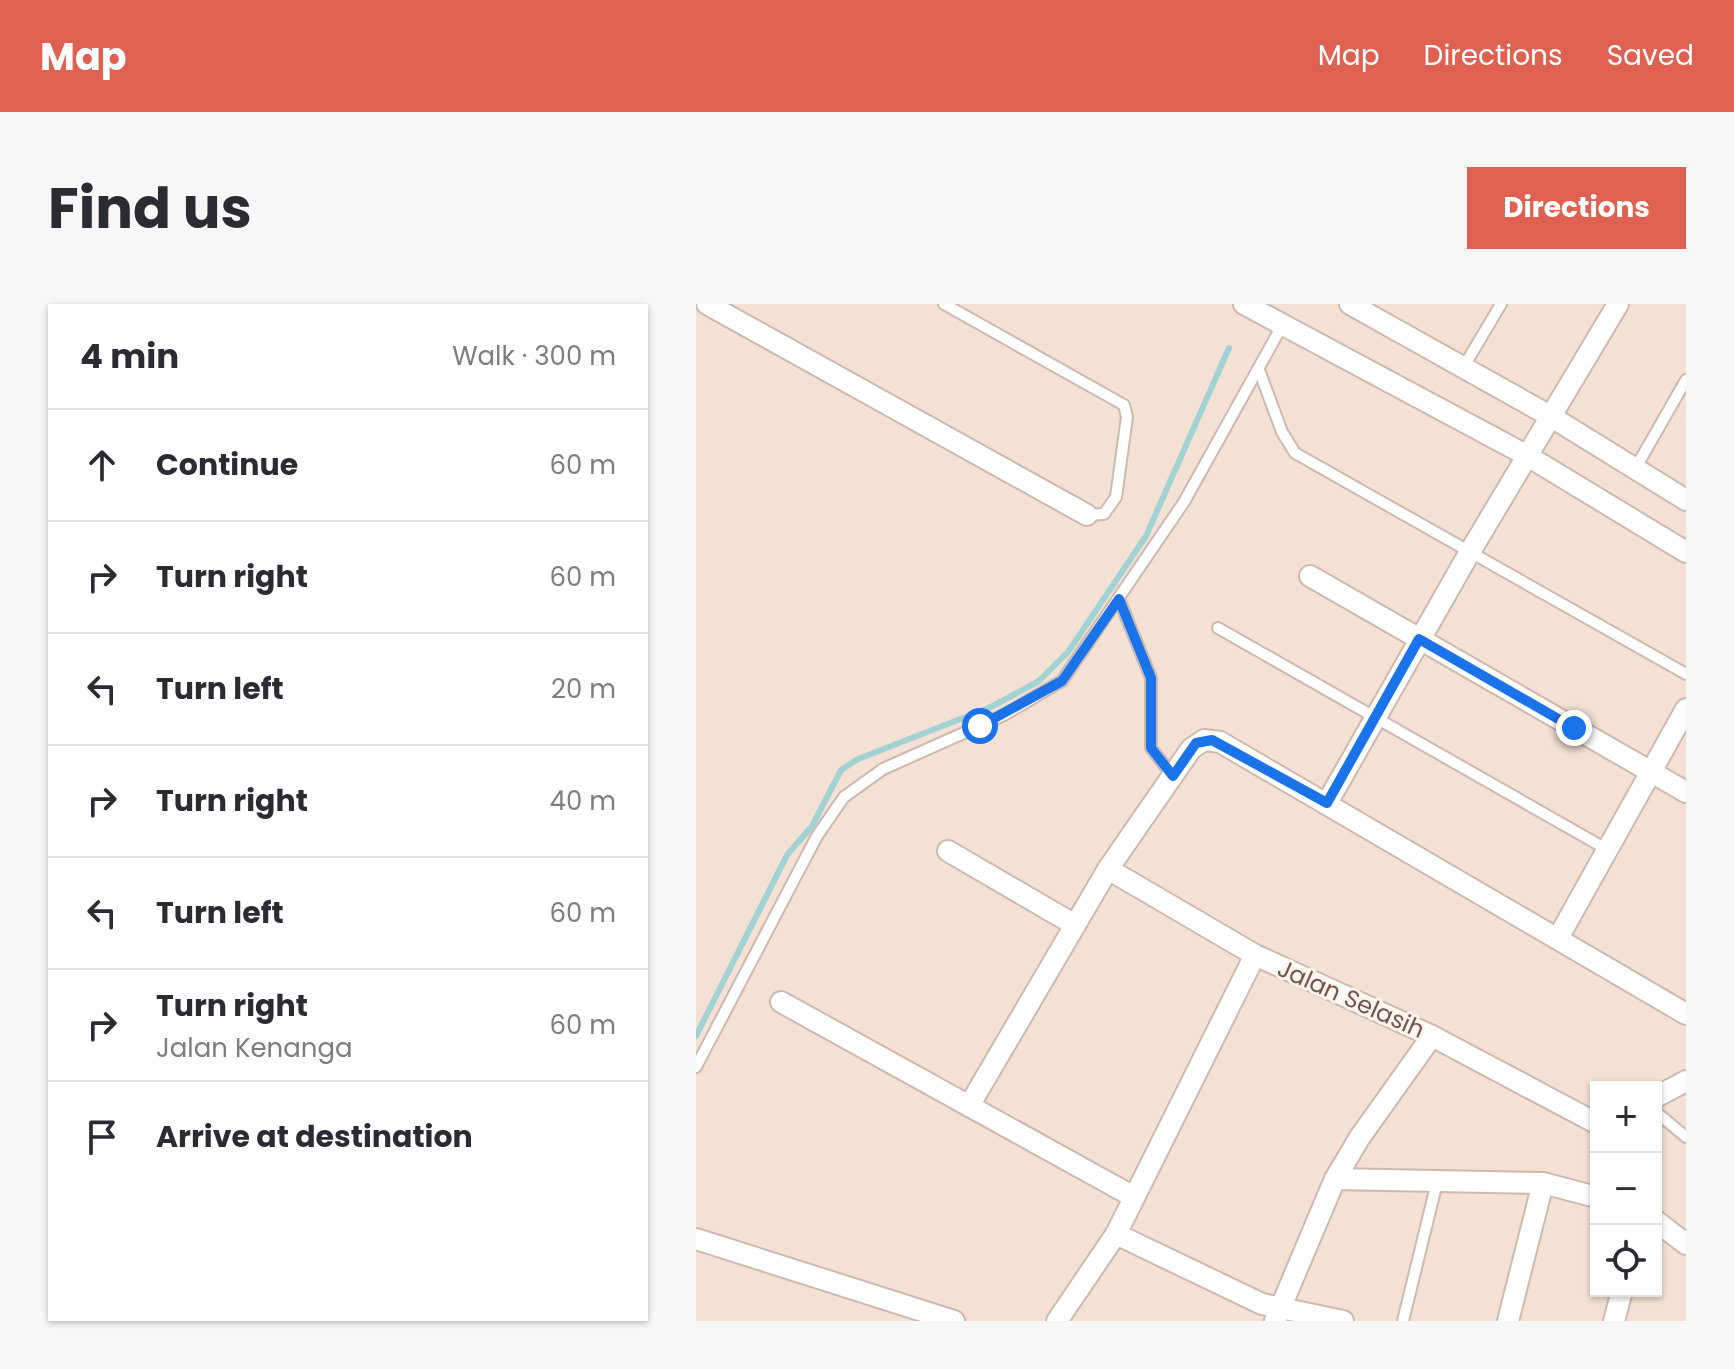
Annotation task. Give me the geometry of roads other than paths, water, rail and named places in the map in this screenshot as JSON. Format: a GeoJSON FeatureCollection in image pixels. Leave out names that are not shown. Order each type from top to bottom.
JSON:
{"type":"FeatureCollection","features":[{"type":"Feature","properties":{"kind":"street"},"geometry":{"type":"LineString","coordinates":[[707,304],[1087,515]]}},
{"type":"Feature","properties":{"kind":"street"},"geometry":{"type":"LineString","coordinates":[[1244,304],[1281,316],[1526,455],[1686,552]]}},
{"type":"Feature","properties":{"kind":"street"},"geometry":{"type":"LineString","coordinates":[[1350,304],[1550,416],[1686,500]]}},
{"type":"Feature","properties":{"kind":"street"},"geometry":{"type":"LineString","coordinates":[[1327,803],[1526,455],[1618,304]]}},
{"type":"Feature","properties":{"kind":"street"},"geometry":{"type":"LineString","coordinates":[[1310,576],[1686,792]]}},
{"type":"Feature","properties":{"kind":"street"},"geometry":{"type":"LineString","coordinates":[[1558,938],[1686,709]]}},
{"type":"Feature","properties":{"kind":"street"},"geometry":{"type":"LineString","coordinates":[[969,1106],[1108,869],[1196,743],[1212,740],[1327,803],[1686,1014]]}},
{"type":"Feature","properties":{"kind":"street"},"geometry":{"type":"LineString","coordinates":[[948,851],[1075,925]]}},
{"type":"Feature","properties":{"kind":"street","name":"Jalan Selasih"},"geometry":{"type":"LineString","coordinates":[[1108,869],[1255,955],[1432,1036],[1590,1120]]}},
{"type":"Feature","properties":{"kind":"street"},"geometry":{"type":"LineString","coordinates":[[1057,1321],[1116,1234],[1255,955]]}},
{"type":"Feature","properties":{"kind":"street"},"geometry":{"type":"LineString","coordinates":[[781,1002],[1134,1197]]}},
{"type":"Feature","properties":{"kind":"street"},"geometry":{"type":"LineString","coordinates":[[1277,1316],[1335,1179],[1360,1137],[1432,1036]]}},
{"type":"Feature","properties":{"kind":"street"},"geometry":{"type":"LineString","coordinates":[[1662,1094],[1686,1081]]}},
{"type":"Feature","properties":{"kind":"street"},"geometry":{"type":"LineString","coordinates":[[1335,1179],[1543,1183],[1590,1195]]}},
{"type":"Feature","properties":{"kind":"street"},"geometry":{"type":"LineString","coordinates":[[1508,1321],[1543,1183]]}},
{"type":"Feature","properties":{"kind":"street"},"geometry":{"type":"LineString","coordinates":[[1661,1225],[1686,1244]]}},
{"type":"Feature","properties":{"kind":"street"},"geometry":{"type":"LineString","coordinates":[[1116,1234],[1277,1316],[1343,1321]]}},
{"type":"Feature","properties":{"kind":"street"},"geometry":{"type":"LineString","coordinates":[[696,1239],[954,1321]]}},
{"type":"Feature","properties":{"kind":"street"},"geometry":{"type":"LineString","coordinates":[[1614,1321],[1620,1297]]}},
{"type":"Feature","properties":{"kind":"lane"},"geometry":{"type":"LineString","coordinates":[[944,304],[1124,405],[1127,417],[1116,497],[1104,514],[1087,515]]}},
{"type":"Feature","properties":{"kind":"lane"},"geometry":{"type":"LineString","coordinates":[[1463,368],[1501,304]]}},
{"type":"Feature","properties":{"kind":"lane"},"geometry":{"type":"LineString","coordinates":[[696,1067],[817,836],[844,797],[883,769],[1004,715],[1062,681],[1184,502],[1259,370],[1281,316]]}},
{"type":"Feature","properties":{"kind":"lane"},"geometry":{"type":"LineString","coordinates":[[1259,370],[1282,432],[1295,453],[1686,674]]}},
{"type":"Feature","properties":{"kind":"lane"},"geometry":{"type":"LineString","coordinates":[[1635,469],[1686,380]]}},
{"type":"Feature","properties":{"kind":"lane"},"geometry":{"type":"LineString","coordinates":[[1119,599],[1151,678],[1151,748],[1173,776]]}},
{"type":"Feature","properties":{"kind":"lane"},"geometry":{"type":"LineString","coordinates":[[1218,628],[1608,850]]}},
{"type":"Feature","properties":{"kind":"lane"},"geometry":{"type":"LineString","coordinates":[[1662,1117],[1686,1137]]}},
{"type":"Feature","properties":{"kind":"lane"},"geometry":{"type":"LineString","coordinates":[[1403,1321],[1437,1182]]}},
{"type":"Feature","properties":{"kind":"waterway"},"geometry":{"type":"LineString","coordinates":[[696,1036],[787,855],[812,826],[841,770],[858,759],[991,707],[1039,681],[1068,652],[1146,536],[1229,348]]}}]}
